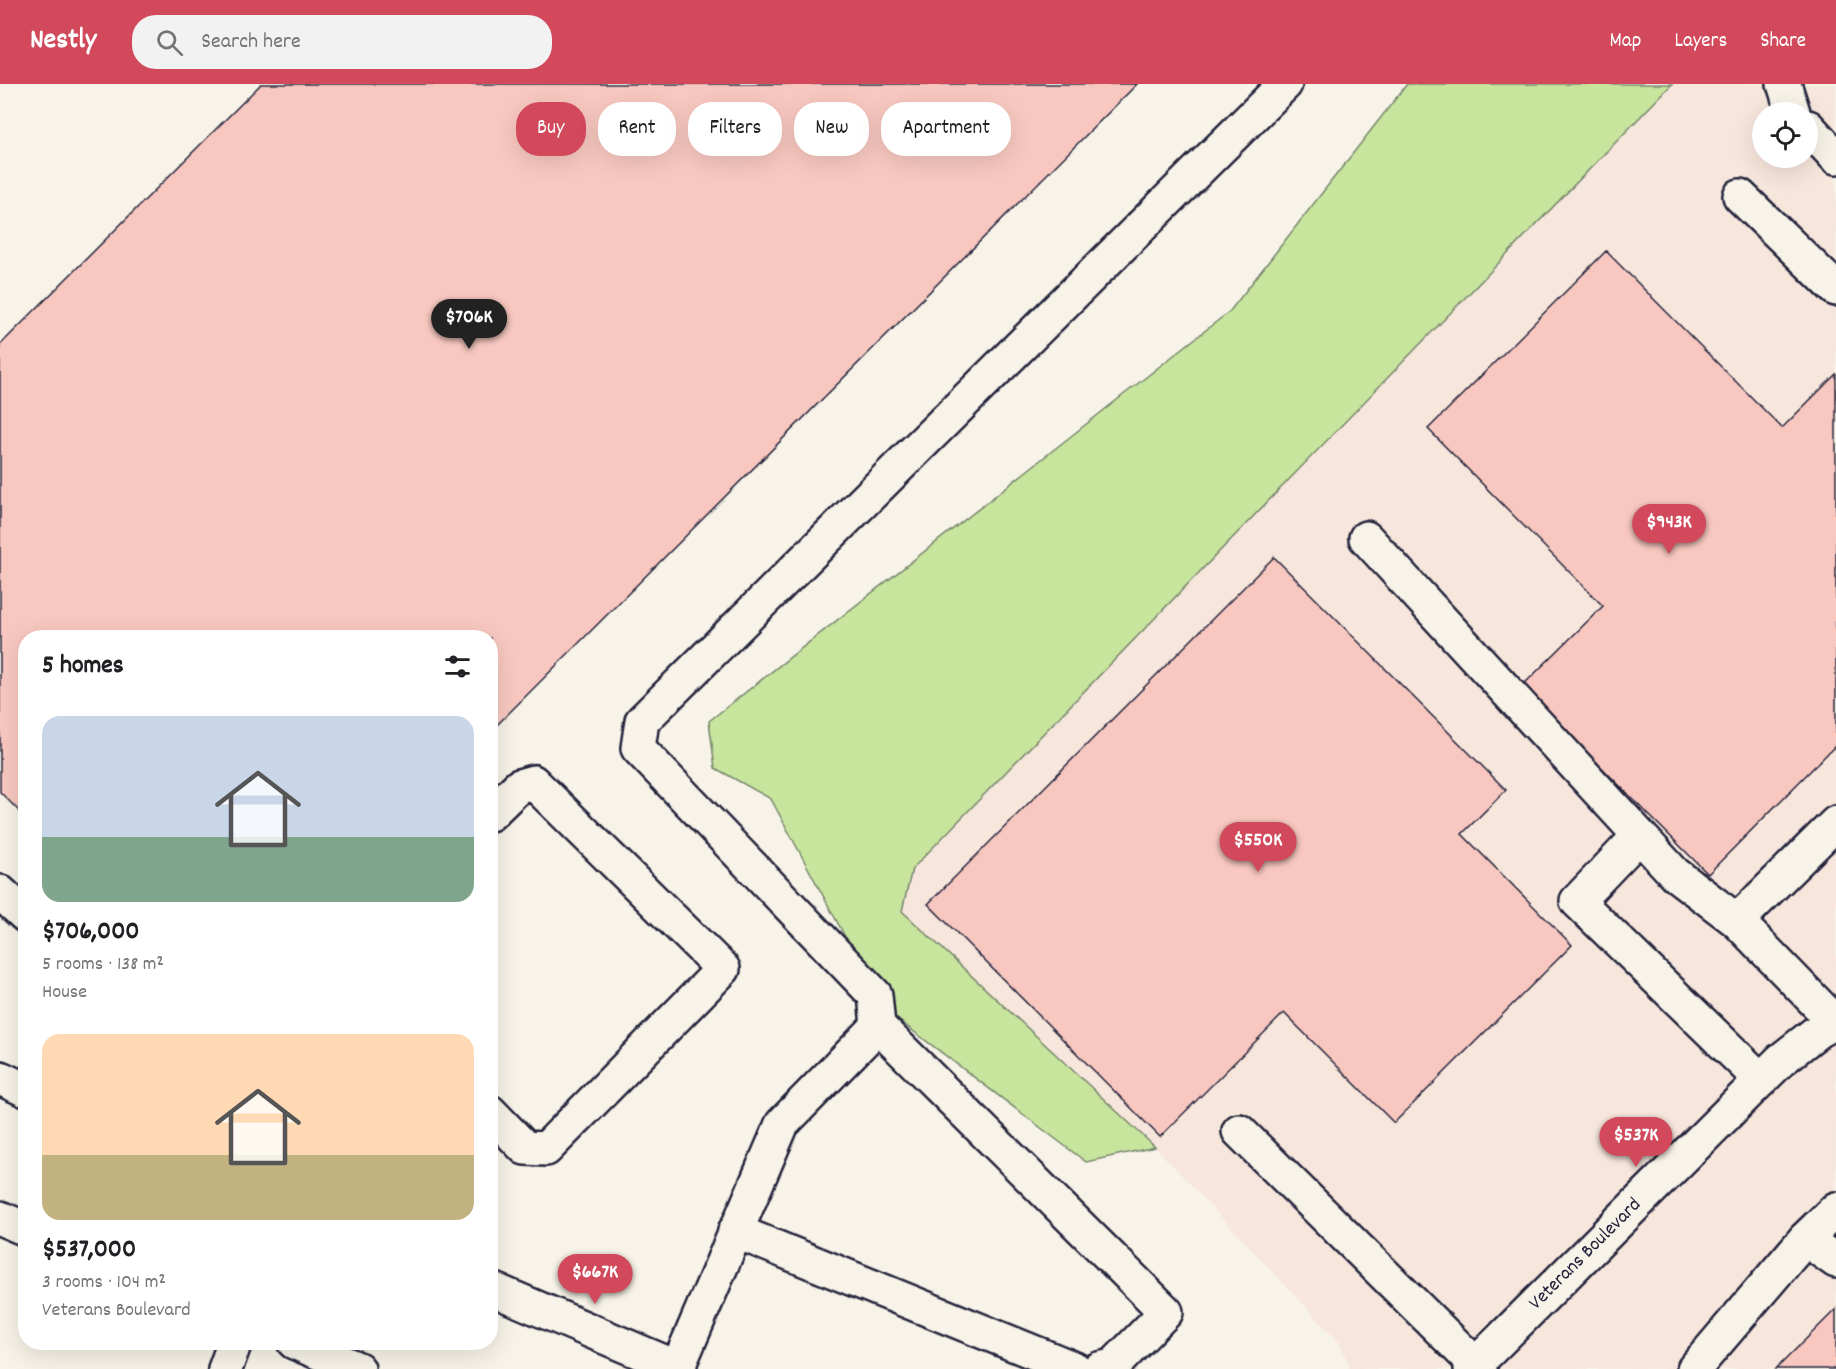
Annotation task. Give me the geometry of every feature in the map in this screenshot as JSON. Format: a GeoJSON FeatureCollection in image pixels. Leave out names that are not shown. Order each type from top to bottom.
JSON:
{"type":"FeatureCollection","features":[{"type":"Feature","properties":{"kind":"street"},"geometry":{"type":"LineString","coordinates":[[1099,1369],[1113,1366],[1166,1312],[878,1026],[875,995],[638,748],[642,721],[1285,84]]}},
{"type":"Feature","properties":{"kind":"street"},"geometry":{"type":"LineString","coordinates":[[1784,84],[1790,102]]}},
{"type":"Feature","properties":{"kind":"street"},"geometry":{"type":"LineString","coordinates":[[1818,138],[1836,157]]}},
{"type":"Feature","properties":{"kind":"street"},"geometry":{"type":"LineString","coordinates":[[1740,196],[1836,289]]}},
{"type":"Feature","properties":{"kind":"street"},"geometry":{"type":"LineString","coordinates":[[1366,538],[1639,836],[1676,874],[1737,921],[1836,1022]]}},
{"type":"Feature","properties":{"kind":"street"},"geometry":{"type":"LineString","coordinates":[[498,806],[519,786],[533,782],[723,969],[546,1149],[525,1148],[498,1120]]}},
{"type":"Feature","properties":{"kind":"street"},"geometry":{"type":"LineString","coordinates":[[1737,921],[1836,823]]}},
{"type":"Feature","properties":{"kind":"street"},"geometry":{"type":"LineString","coordinates":[[1639,836],[1576,901],[1761,1080]]}},
{"type":"Feature","properties":{"kind":"street"},"geometry":{"type":"LineString","coordinates":[[0,892],[18,909]]}},
{"type":"Feature","properties":{"kind":"street","name":"Veterans Boulevard"},"geometry":{"type":"LineString","coordinates":[[1475,1368],[1761,1080],[1799,1044],[1818,1030],[1836,1022]]}},
{"type":"Feature","properties":{"kind":"street"},"geometry":{"type":"LineString","coordinates":[[498,1291],[678,1369],[782,1124],[878,1026]]}},
{"type":"Feature","properties":{"kind":"street"},"geometry":{"type":"LineString","coordinates":[[0,1078],[18,1086]]}},
{"type":"Feature","properties":{"kind":"street"},"geometry":{"type":"LineString","coordinates":[[1239,1131],[1475,1368]]}},
{"type":"Feature","properties":{"kind":"street"},"geometry":{"type":"LineString","coordinates":[[1694,1369],[1806,1239],[1836,1209]]}},
{"type":"Feature","properties":{"kind":"street"},"geometry":{"type":"LineString","coordinates":[[0,1218],[18,1226]]}},
{"type":"Feature","properties":{"kind":"street"},"geometry":{"type":"LineString","coordinates":[[735,1231],[1075,1369]]}},
{"type":"Feature","properties":{"kind":"street"},"geometry":{"type":"LineString","coordinates":[[1806,1239],[1836,1261]]}},
{"type":"Feature","properties":{"kind":"street"},"geometry":{"type":"LineString","coordinates":[[225,1369],[232,1350]]}},
{"type":"Feature","properties":{"kind":"street"},"geometry":{"type":"LineString","coordinates":[[313,1350],[358,1369]]}},
{"type":"Feature","properties":{"kind":"shaded area"},"geometry":{"type":"Polygon","coordinates":[[[1672,84],[1836,84],[1836,1369],[1350,1369],[1340,1343],[1155,1147],[902,911],[912,869],[1672,84]]]}},
{"type":"Feature","properties":{"kind":"green space"},"geometry":{"type":"Polygon","coordinates":[[[1407,84],[1672,84],[912,869],[902,911],[1155,1147],[1086,1162],[884,1009],[771,799],[715,768],[709,721],[1230,311],[1407,84]]]}},
{"type":"Feature","properties":{"kind":"building"},"geometry":{"type":"Polygon","coordinates":[[[261,84],[1137,84],[498,724],[498,630],[18,630],[18,810],[0,792],[0,345],[261,84]]]}},
{"type":"Feature","properties":{"kind":"building"},"geometry":{"type":"Polygon","coordinates":[[[1606,251],[1782,428],[1836,374],[1836,745],[1708,874],[1521,687],[1603,606],[1428,429],[1606,251]]]}},
{"type":"Feature","properties":{"kind":"building"},"geometry":{"type":"Polygon","coordinates":[[[1274,557],[1506,790],[1462,834],[1572,945],[1394,1123],[1284,1013],[1160,1137],[928,904],[1274,557]]]}},
{"type":"Feature","properties":{"kind":"building"},"geometry":{"type":"Polygon","coordinates":[[[1836,1309],[1836,1369],[1776,1369],[1836,1309]]]}}]}
